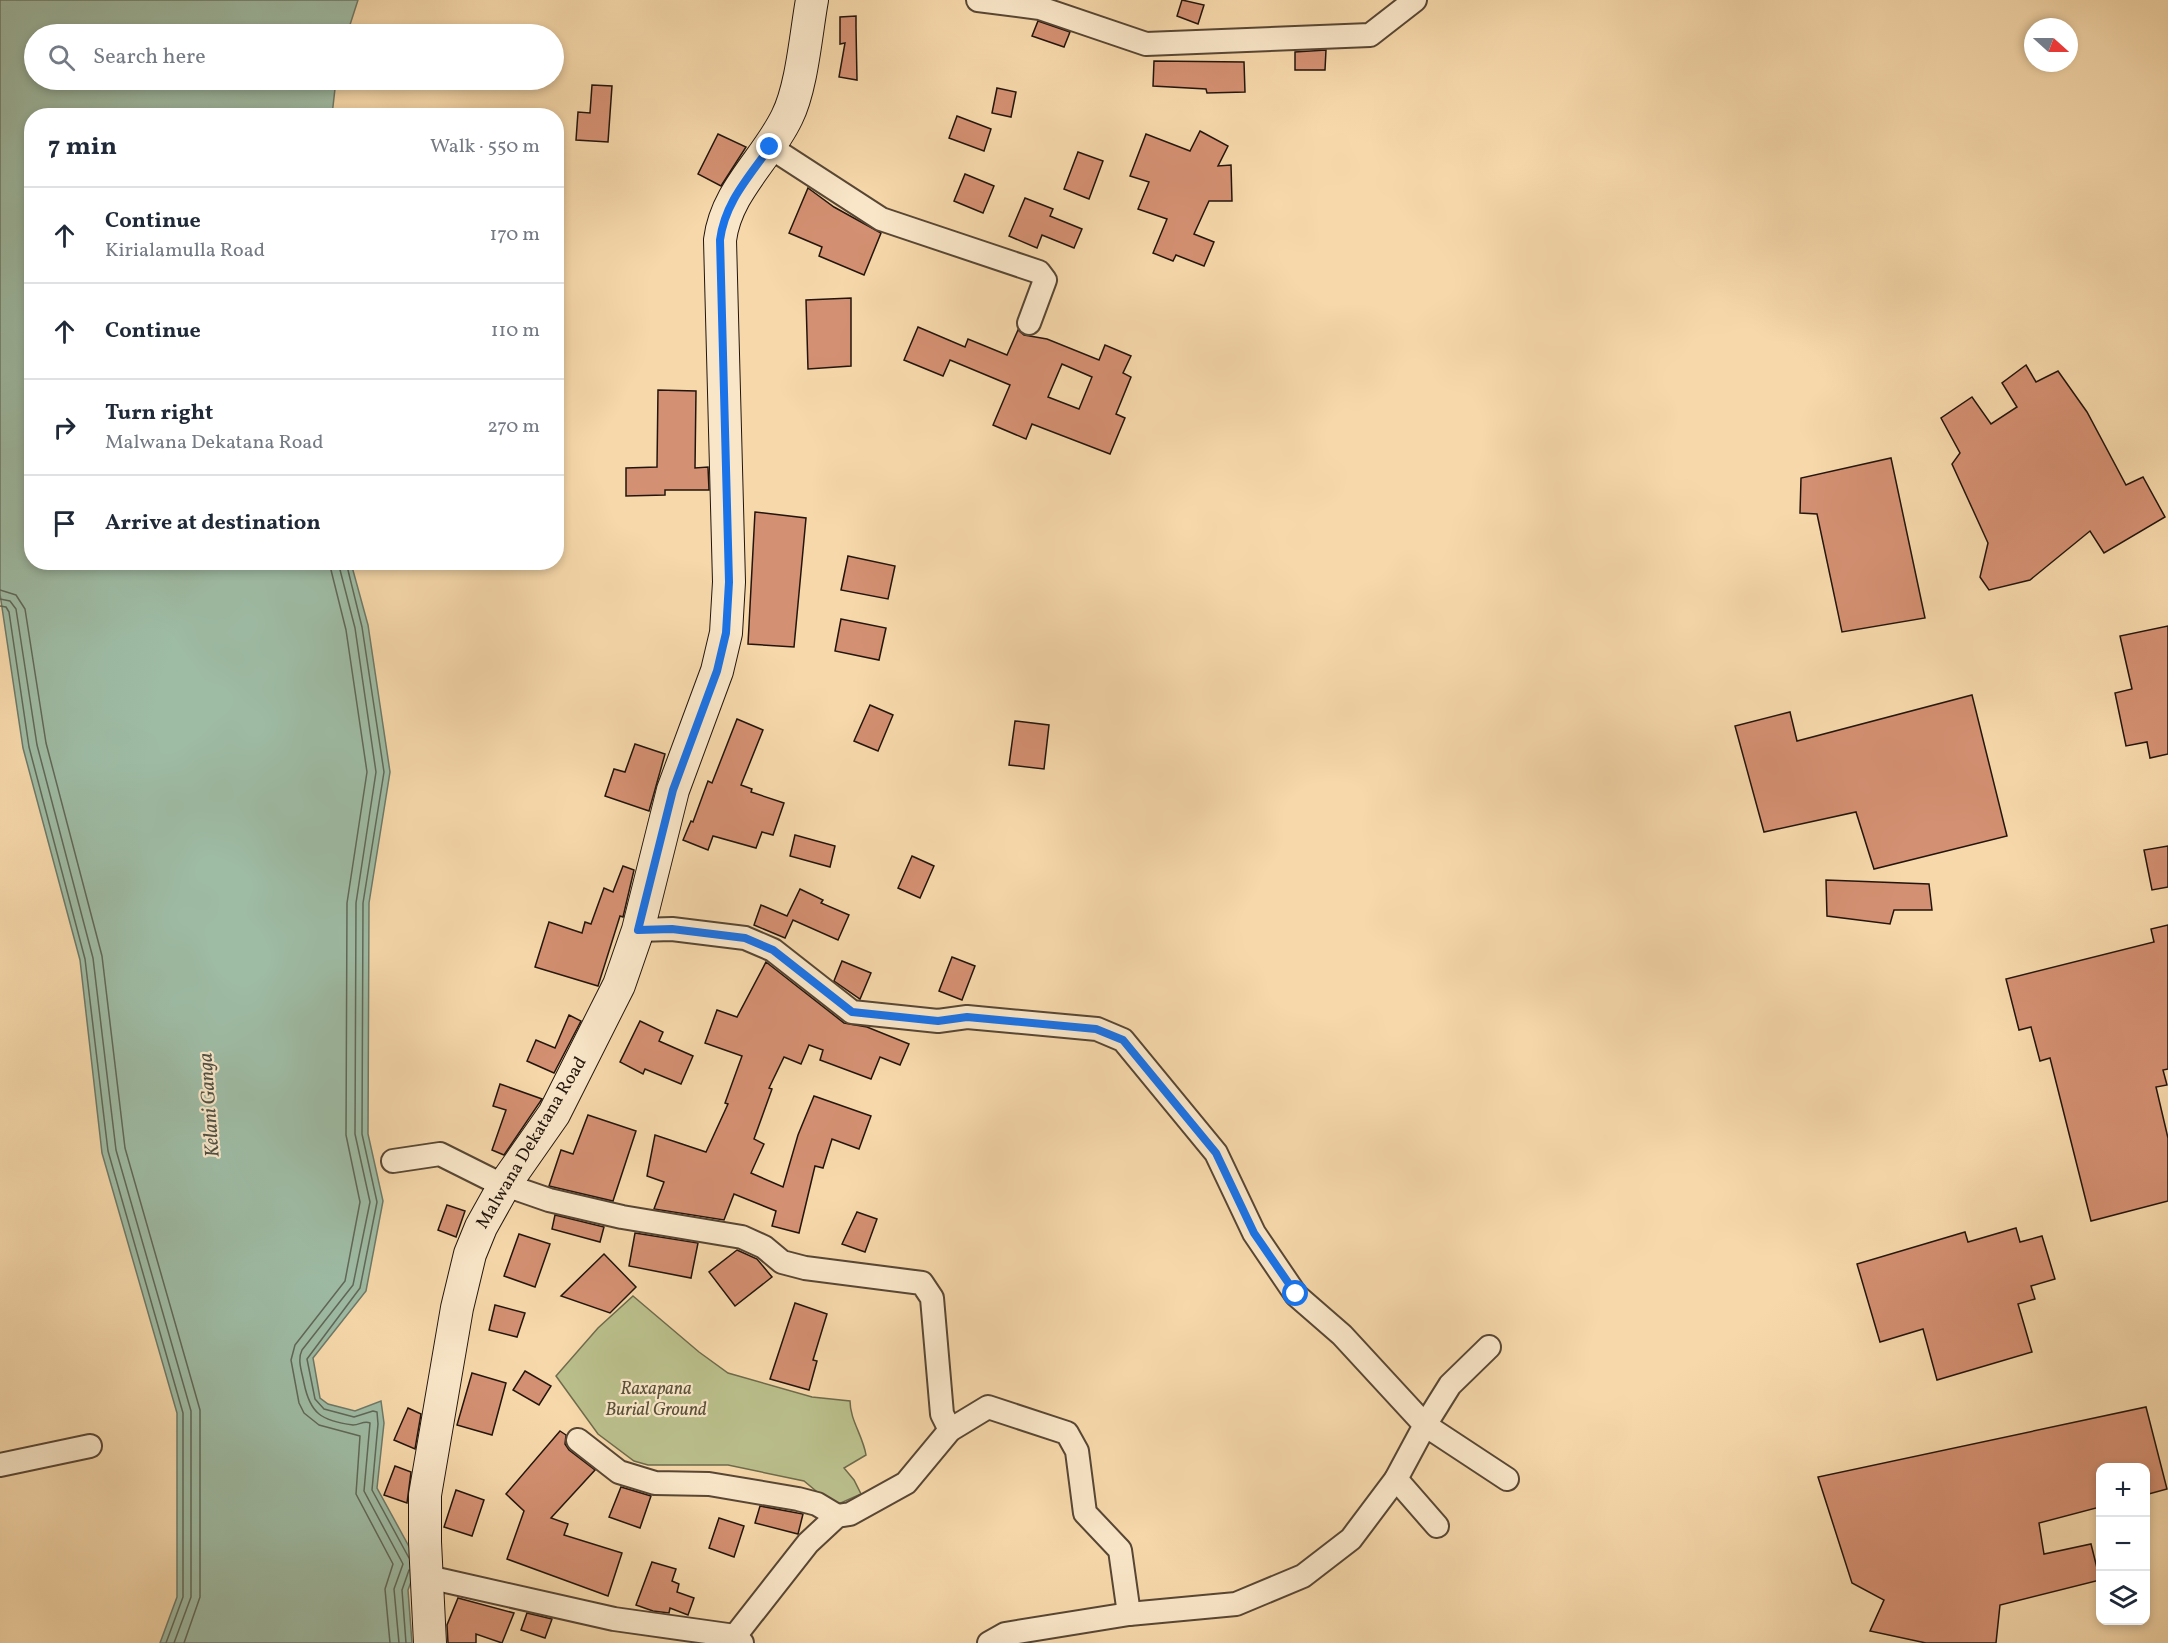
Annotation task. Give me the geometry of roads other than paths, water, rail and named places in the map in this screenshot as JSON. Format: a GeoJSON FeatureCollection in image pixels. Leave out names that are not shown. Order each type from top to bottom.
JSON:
{"type":"FeatureCollection","features":[{"type":"Feature","properties":{"kind":"main road","name":"Malwana Dekatana Road"},"geometry":{"type":"LineString","coordinates":[[430,1643],[428,1577],[424,1542],[425,1495],[457,1308],[474,1245],[505,1184],[554,1114],[619,985],[638,930],[673,790],[717,671],[726,633],[729,582],[720,240],[725,213],[735,195],[770,147],[789,114],[800,71],[812,0]]}},
{"type":"Feature","properties":{"kind":"street"},"geometry":{"type":"LineString","coordinates":[[978,0],[1040,8],[1146,44],[1371,34],[1414,0]]}},
{"type":"Feature","properties":{"kind":"street"},"geometry":{"type":"LineString","coordinates":[[770,147],[881,219],[1039,272],[1045,280],[1029,324]]}},
{"type":"Feature","properties":{"kind":"street"},"geometry":{"type":"LineString","coordinates":[[638,930],[672,929],[745,938],[773,950],[852,1012],[938,1021],[967,1017],[1096,1029],[1123,1040],[1216,1153],[1254,1233],[1296,1294],[1342,1335],[1425,1425],[1507,1479]]}},
{"type":"Feature","properties":{"kind":"street"},"geometry":{"type":"LineString","coordinates":[[393,1161],[440,1154],[494,1181],[549,1200],[622,1217],[742,1237],[764,1247],[782,1262],[805,1268],[922,1283],[933,1298],[942,1414],[950,1430]]}},
{"type":"Feature","properties":{"kind":"street"},"geometry":{"type":"LineString","coordinates":[[989,1643],[1005,1634],[1129,1614],[1236,1604],[1304,1576],[1351,1539],[1396,1479],[1450,1384],[1489,1347]]}},
{"type":"Feature","properties":{"kind":"street"},"geometry":{"type":"LineString","coordinates":[[428,1577],[614,1619],[739,1640],[808,1543],[837,1516],[850,1514],[906,1483],[950,1430],[988,1407],[1068,1433],[1077,1451],[1085,1513],[1120,1550],[1129,1614]]}},
{"type":"Feature","properties":{"kind":"street"},"geometry":{"type":"LineString","coordinates":[[578,1440],[619,1472],[655,1483],[709,1484],[798,1499],[817,1504],[837,1516]]}},
{"type":"Feature","properties":{"kind":"street"},"geometry":{"type":"LineString","coordinates":[[0,1465],[90,1446]]}},
{"type":"Feature","properties":{"kind":"street"},"geometry":{"type":"LineString","coordinates":[[1396,1479],[1437,1526]]}},
{"type":"Feature","properties":{"kind":"water","name":"Kelani Ganga"},"geometry":{"type":"Polygon","coordinates":[[[0,0],[358,0],[350,24],[24,24],[24,90],[335,90],[333,108],[24,108],[24,570],[353,570],[368,625],[390,772],[369,903],[368,1134],[383,1201],[366,1291],[313,1358],[320,1398],[328,1404],[355,1411],[381,1401],[384,1423],[377,1488],[418,1563],[408,1590],[412,1643],[160,1643],[177,1597],[177,1413],[102,1153],[80,960],[23,748],[0,594],[0,0]]]}},
{"type":"Feature","properties":{"kind":"park label","name":"Raxapana Burial Ground"},"geometry":{"type":"Point","coordinates":[656,1399]}}]}
